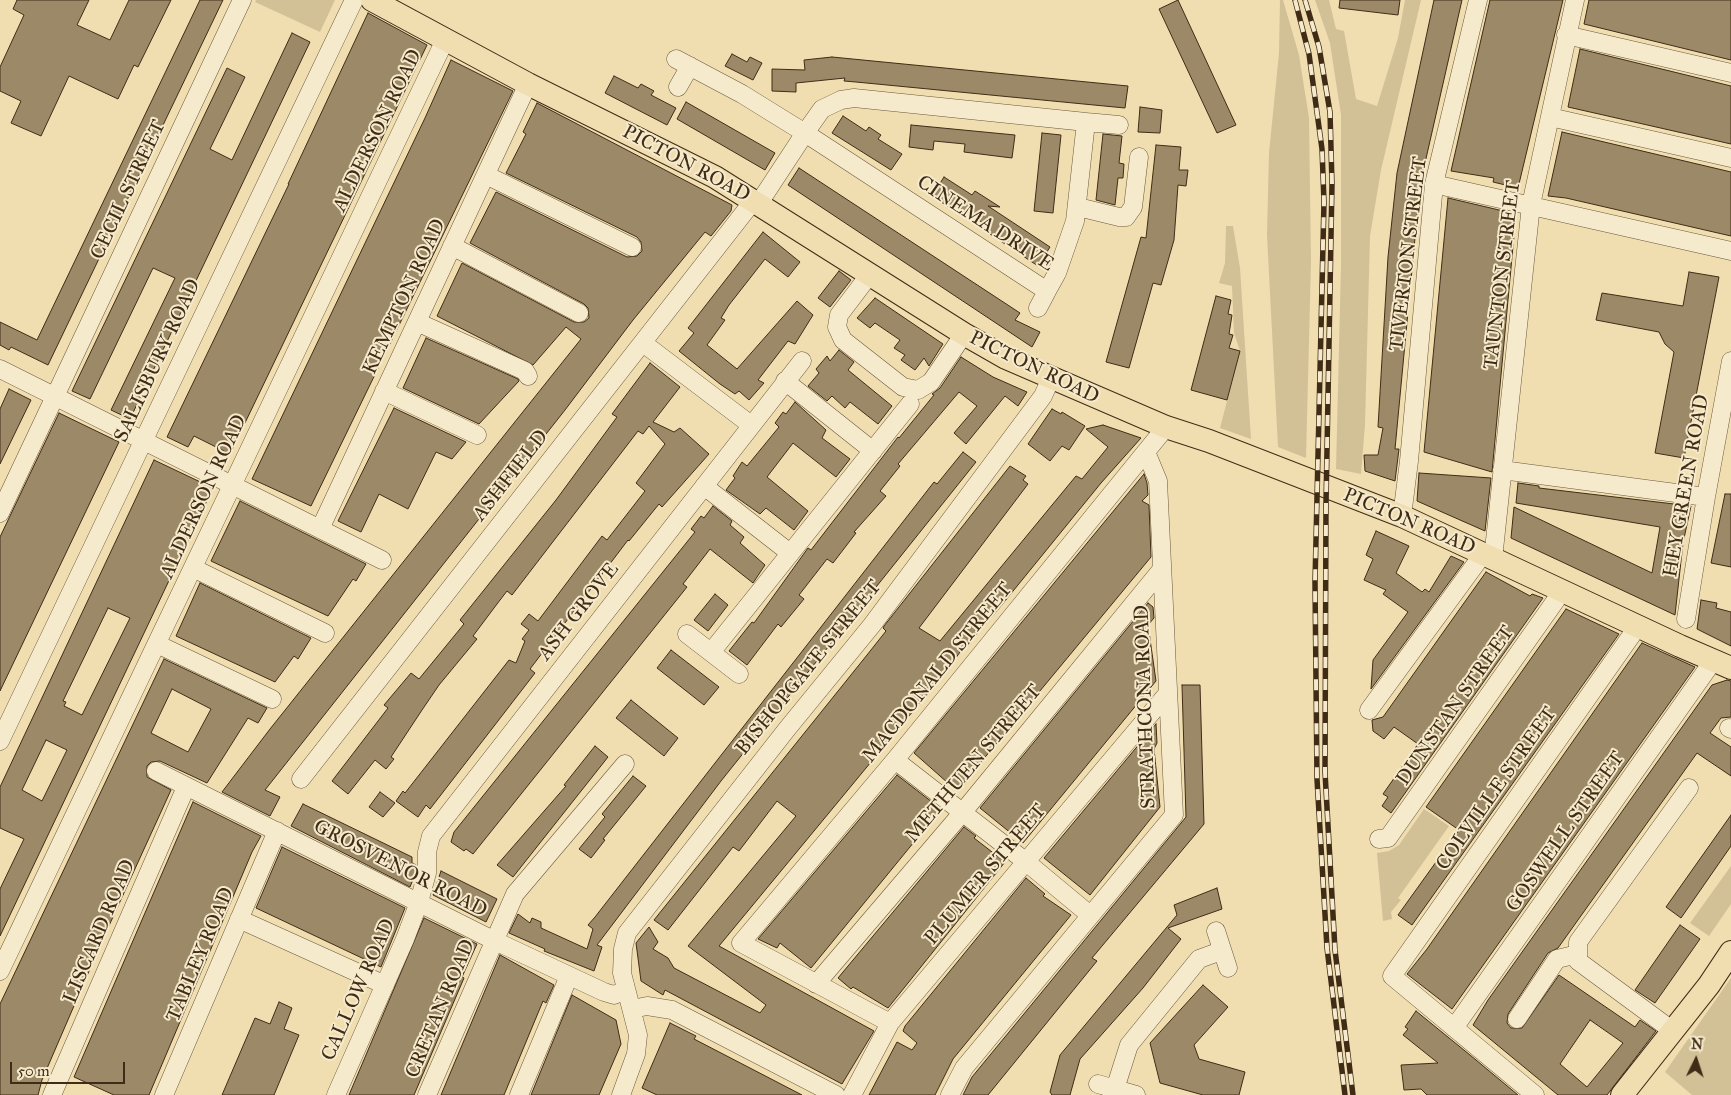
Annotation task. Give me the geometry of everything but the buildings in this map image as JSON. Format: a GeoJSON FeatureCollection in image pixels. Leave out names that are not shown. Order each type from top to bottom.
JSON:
{"type":"FeatureCollection","features":[{"type":"Feature","properties":{"kind":"main road","name":"PICTON ROAD"},"geometry":{"type":"LineString","coordinates":[[372,0],[528,84],[715,177],[757,201],[964,334],[1006,358],[1166,427],[1209,441],[1402,516],[1722,664]]}},
{"type":"Feature","properties":{"kind":"main road"},"geometry":{"type":"LineString","coordinates":[[1622,1095],[1673,1031],[1731,952]]}},
{"type":"Feature","properties":{"kind":"street","name":"CECIL STREET"},"geometry":{"type":"LineString","coordinates":[[0,513],[242,0]]}},
{"type":"Feature","properties":{"kind":"street","name":"SALISBURY ROAD"},"geometry":{"type":"LineString","coordinates":[[0,740],[354,0]]}},
{"type":"Feature","properties":{"kind":"street","name":"TIVERTON STREET"},"geometry":{"type":"LineString","coordinates":[[1402,516],[1409,461],[1434,184],[1478,0]]}},
{"type":"Feature","properties":{"kind":"street","name":"TAUNTON STREET"},"geometry":{"type":"LineString","coordinates":[[1488,556],[1502,470],[1531,205],[1575,0]]}},
{"type":"Feature","properties":{"kind":"street"},"geometry":{"type":"LineString","coordinates":[[1566,35],[1731,73]]}},
{"type":"Feature","properties":{"kind":"street","name":"ALDERSON ROAD"},"geometry":{"type":"LineString","coordinates":[[0,971],[445,40]]}},
{"type":"Feature","properties":{"kind":"street","name":"CINEMA DRIVE"},"geometry":{"type":"LineString","coordinates":[[678,88],[683,63],[742,94],[1047,291],[1057,273],[1071,236],[1078,207],[1086,122]]}},
{"type":"Feature","properties":{"kind":"street","name":"KEMPTON ROAD"},"geometry":{"type":"LineString","coordinates":[[320,529],[528,84]]}},
{"type":"Feature","properties":{"kind":"street"},"geometry":{"type":"LineString","coordinates":[[757,201],[822,109],[831,103],[854,98],[1119,125]]}},
{"type":"Feature","properties":{"kind":"street"},"geometry":{"type":"LineString","coordinates":[[1550,117],[1731,158]]}},
{"type":"Feature","properties":{"kind":"street"},"geometry":{"type":"LineString","coordinates":[[1078,207],[1126,217],[1133,207],[1139,157]]}},
{"type":"Feature","properties":{"kind":"street"},"geometry":{"type":"LineString","coordinates":[[486,175],[632,247]]}},
{"type":"Feature","properties":{"kind":"street"},"geometry":{"type":"LineString","coordinates":[[1434,184],[1731,251]]}},
{"type":"Feature","properties":{"kind":"street","name":"ASHFIELD"},"geometry":{"type":"LineString","coordinates":[[301,780],[643,343],[757,201]]}},
{"type":"Feature","properties":{"kind":"street"},"geometry":{"type":"LineString","coordinates":[[452,246],[579,313]]}},
{"type":"Feature","properties":{"kind":"street"},"geometry":{"type":"LineString","coordinates":[[870,274],[839,315],[837,327],[843,340],[903,387],[918,390],[931,382],[964,334]]}},
{"type":"Feature","properties":{"kind":"street"},"geometry":{"type":"LineString","coordinates":[[1038,308],[1047,291]]}},
{"type":"Feature","properties":{"kind":"street"},"geometry":{"type":"LineString","coordinates":[[416,322],[525,371],[528,376]]}},
{"type":"Feature","properties":{"kind":"street"},"geometry":{"type":"LineString","coordinates":[[643,343],[752,426]]}},
{"type":"Feature","properties":{"kind":"street","name":"HEY GREEN ROAD"},"geometry":{"type":"LineString","coordinates":[[1686,619],[1731,360]]}},
{"type":"Feature","properties":{"kind":"street","name":"ASH GROVE"},"geometry":{"type":"LineString","coordinates":[[419,902],[428,873],[427,852],[431,836],[802,361]]}},
{"type":"Feature","properties":{"kind":"street"},"geometry":{"type":"LineString","coordinates":[[0,369],[382,560]]}},
{"type":"Feature","properties":{"kind":"street","name":"BISHOPGATE STREET"},"geometry":{"type":"LineString","coordinates":[[623,1094],[636,1054],[638,1036],[626,990],[622,960],[627,934],[756,767],[872,625],[1043,396],[1051,378]]}},
{"type":"Feature","properties":{"kind":"street"},"geometry":{"type":"LineString","coordinates":[[785,382],[873,451]]}},
{"type":"Feature","properties":{"kind":"street"},"geometry":{"type":"LineString","coordinates":[[384,391],[476,435]]}},
{"type":"Feature","properties":{"kind":"street"},"geometry":{"type":"LineString","coordinates":[[712,651],[910,404]]}},
{"type":"Feature","properties":{"kind":"street","name":"MACDONALD STREET"},"geometry":{"type":"LineString","coordinates":[[816,984],[741,943],[895,760],[1166,427]]}},
{"type":"Feature","properties":{"kind":"street","name":"STRATHCONA ROAD"},"geometry":{"type":"LineString","coordinates":[[950,1095],[964,1068],[1174,815],[1158,481],[1146,452]]}},
{"type":"Feature","properties":{"kind":"street"},"geometry":{"type":"LineString","coordinates":[[1502,470],[1706,497]]}},
{"type":"Feature","properties":{"kind":"street"},"geometry":{"type":"LineString","coordinates":[[704,486],[796,547]]}},
{"type":"Feature","properties":{"kind":"street"},"geometry":{"type":"LineString","coordinates":[[1369,710],[1488,556]]}},
{"type":"Feature","properties":{"kind":"street"},"geometry":{"type":"LineString","coordinates":[[193,568],[325,633]]}},
{"type":"Feature","properties":{"kind":"street","name":"METHUEN STREET"},"geometry":{"type":"LineString","coordinates":[[816,984],[962,813],[1162,569]]}},
{"type":"Feature","properties":{"kind":"street","name":"DUNSTAN STREET"},"geometry":{"type":"LineString","coordinates":[[1379,840],[1388,838],[1563,590]]}},
{"type":"Feature","properties":{"kind":"street","name":"COLVILLE STREET"},"geometry":{"type":"LineString","coordinates":[[1454,1028],[1392,976],[1638,626]]}},
{"type":"Feature","properties":{"kind":"street"},"geometry":{"type":"LineString","coordinates":[[687,634],[712,651],[739,674]]}},
{"type":"Feature","properties":{"kind":"street"},"geometry":{"type":"LineString","coordinates":[[157,644],[272,699]]}},
{"type":"Feature","properties":{"kind":"street","name":"GOSWELL STREET"},"geometry":{"type":"LineString","coordinates":[[1454,1028],[1722,664]]}},
{"type":"Feature","properties":{"kind":"street","name":"PLUMER STREET"},"geometry":{"type":"LineString","coordinates":[[852,1095],[890,1023],[1168,693]]}},
{"type":"Feature","properties":{"kind":"street"},"geometry":{"type":"LineString","coordinates":[[895,760],[1025,861],[1090,915]]}},
{"type":"Feature","properties":{"kind":"street","name":"CRETAN ROAD"},"geometry":{"type":"LineString","coordinates":[[427,1095],[515,894],[625,764]]}},
{"type":"Feature","properties":{"kind":"street","name":"GROSVENOR ROAD"},"geometry":{"type":"LineString","coordinates":[[156,771],[570,976],[614,994],[626,990]]}},
{"type":"Feature","properties":{"kind":"street","name":"LISCARD ROAD"},"geometry":{"type":"LineString","coordinates":[[52,1095],[186,787]]}},
{"type":"Feature","properties":{"kind":"street"},"geometry":{"type":"LineString","coordinates":[[1673,1031],[1578,961],[1578,942],[1689,788]]}},
{"type":"Feature","properties":{"kind":"street","name":"TABLEY ROAD"},"geometry":{"type":"LineString","coordinates":[[164,1095],[277,831]]}},
{"type":"Feature","properties":{"kind":"street","name":"CALLOW ROAD"},"geometry":{"type":"LineString","coordinates":[[336,1095],[385,985],[419,902]]}},
{"type":"Feature","properties":{"kind":"street"},"geometry":{"type":"LineString","coordinates":[[239,919],[385,985]]}},
{"type":"Feature","properties":{"kind":"street"},"geometry":{"type":"LineString","coordinates":[[1216,931],[1228,968]]}},
{"type":"Feature","properties":{"kind":"street"},"geometry":{"type":"LineString","coordinates":[[1115,1089],[1129,1045],[1199,959],[1221,951]]}},
{"type":"Feature","properties":{"kind":"street"},"geometry":{"type":"LineString","coordinates":[[1517,1019],[1557,959],[1578,954]]}},
{"type":"Feature","properties":{"kind":"street"},"geometry":{"type":"LineString","coordinates":[[519,1095],[570,976]]}},
{"type":"Feature","properties":{"kind":"street"},"geometry":{"type":"LineString","coordinates":[[816,984],[890,1023]]}},
{"type":"Feature","properties":{"kind":"street"},"geometry":{"type":"LineString","coordinates":[[632,1009],[647,1006],[672,1010],[836,1095]]}},
{"type":"Feature","properties":{"kind":"street"},"geometry":{"type":"LineString","coordinates":[[1454,1028],[1535,1095]]}},
{"type":"Feature","properties":{"kind":"street"},"geometry":{"type":"LineString","coordinates":[[1098,1084],[1136,1095]]}},
{"type":"Feature","properties":{"kind":"shaded area"},"geometry":{"type":"Polygon","coordinates":[[[256,0],[335,0],[320,32],[255,2],[256,0]]]}},
{"type":"Feature","properties":{"kind":"shaded area"},"geometry":{"type":"Polygon","coordinates":[[[1280,0],[1283,0],[1299,55],[1309,118],[1311,262],[1306,458],[1278,447],[1267,235],[1269,153],[1279,53],[1280,0]]]}},
{"type":"Feature","properties":{"kind":"shaded area"},"geometry":{"type":"Polygon","coordinates":[[[1315,0],[1329,0],[1336,29],[1344,31],[1356,99],[1377,106],[1398,38],[1405,0],[1421,0],[1381,170],[1370,236],[1365,425],[1361,474],[1336,469],[1341,265],[1341,115],[1330,43],[1315,0]]]}},
{"type":"Feature","properties":{"kind":"shaded area"},"geometry":{"type":"Polygon","coordinates":[[[1226,226],[1233,226],[1240,268],[1251,439],[1220,428],[1240,351],[1234,333],[1232,286],[1219,283],[1225,263],[1226,226]]]}},
{"type":"Feature","properties":{"kind":"shaded area"},"geometry":{"type":"Polygon","coordinates":[[[1424,809],[1449,826],[1398,898],[1401,900],[1391,912],[1392,919],[1383,921],[1377,853],[1389,851],[1399,845],[1424,809]]]}},
{"type":"Feature","properties":{"kind":"shaded area"},"geometry":{"type":"Polygon","coordinates":[[[1731,866],[1731,904],[1709,936],[1690,923],[1731,866]]]}},
{"type":"Feature","properties":{"kind":"shaded area"},"geometry":{"type":"Polygon","coordinates":[[[1731,978],[1731,1095],[1692,1095],[1665,1072],[1731,978]]]}},
{"type":"Feature","properties":{"kind":"railway"},"geometry":{"type":"LineString","coordinates":[[1295,0],[1309,54],[1322,149],[1324,202],[1315,582],[1317,779],[1327,948],[1345,1095]]}},
{"type":"Feature","properties":{"kind":"railway"},"geometry":{"type":"LineString","coordinates":[[1305,0],[1319,47],[1330,112],[1332,184],[1326,503],[1325,772],[1335,950],[1353,1095]]}}]}
